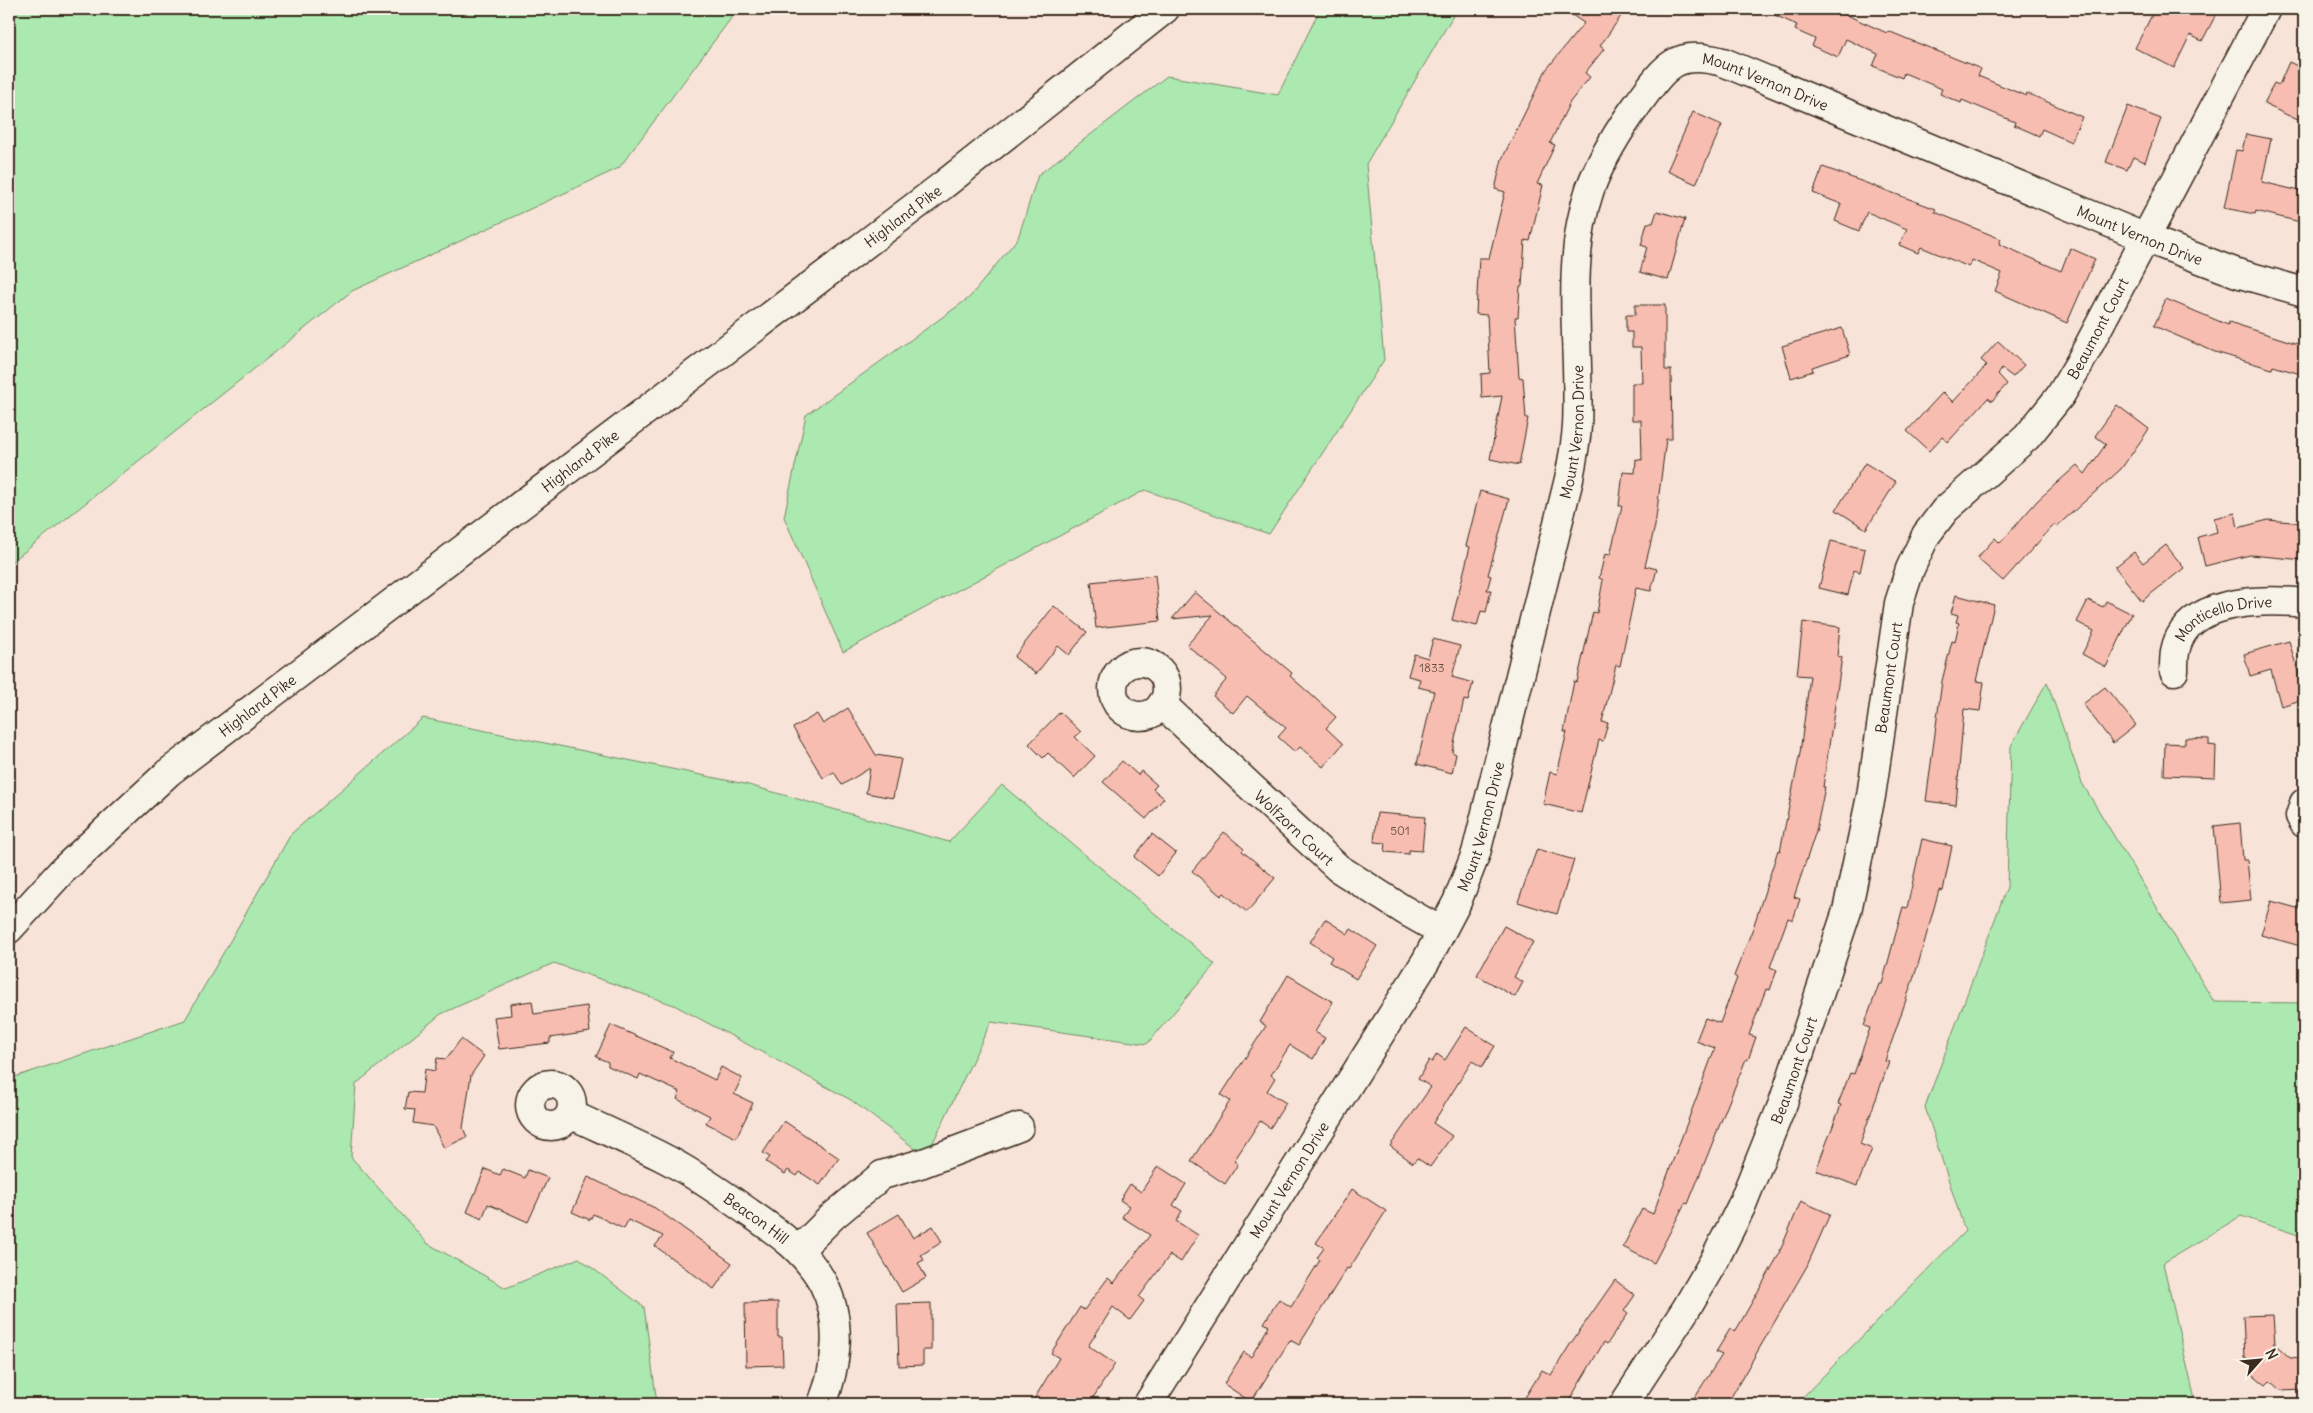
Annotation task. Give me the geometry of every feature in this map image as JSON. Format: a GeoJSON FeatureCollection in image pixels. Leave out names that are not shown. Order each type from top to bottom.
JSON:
{"type":"FeatureCollection","features":[{"type":"Feature","properties":{"kind":"street","name":"Highland Pike"},"geometry":{"type":"LineString","coordinates":[[9,929],[62,871],[169,772],[942,186],[1165,9]]}},
{"type":"Feature","properties":{"kind":"street","name":"Beaumont Court"},"geometry":{"type":"LineString","coordinates":[[1624,1404],[1686,1309],[1715,1259],[1764,1154],[1783,1104],[1847,911],[1871,796],[1899,603],[1910,569],[1926,535],[1945,510],[2027,437],[2060,396],[2147,237],[2266,9]]}},
{"type":"Feature","properties":{"kind":"street","name":"Mount Vernon Drive"},"geometry":{"type":"LineString","coordinates":[[1148,1404],[1426,961],[1457,902],[1476,853],[1569,479],[1577,427],[1575,286],[1580,234],[1590,191],[1604,156],[1624,123],[1659,77],[1672,64],[1689,57],[1702,57],[1723,62],[2163,245],[2237,273],[2304,292]]}},
{"type":"Feature","properties":{"kind":"street","name":"Monticello Drive"},"geometry":{"type":"LineString","coordinates":[[2174,671],[2174,656],[2179,639],[2184,629],[2198,617],[2219,608],[2247,602],[2287,601],[2304,603]]}},
{"type":"Feature","properties":{"kind":"street","name":"Wolfzorn Court"},"geometry":{"type":"LineString","coordinates":[[1162,704],[1338,868],[1404,910],[1442,931]]}},
{"type":"Feature","properties":{"kind":"street"},"geometry":{"type":"LineString","coordinates":[[2304,803],[2300,816],[2304,824]]}},
{"type":"Feature","properties":{"kind":"street","name":"Beacon Hill"},"geometry":{"type":"LineString","coordinates":[[570,1114],[662,1156],[722,1194],[799,1250],[824,1285],[832,1308],[837,1343],[829,1402]]}},
{"type":"Feature","properties":{"kind":"street"},"geometry":{"type":"LineString","coordinates":[[799,1250],[832,1217],[882,1176],[923,1163],[1019,1127]]}},
{"type":"Feature","properties":{"kind":"green space"},"geometry":{"type":"Polygon","coordinates":[[[9,9],[738,9],[619,168],[352,291],[9,564],[9,9]]]}},
{"type":"Feature","properties":{"kind":"green space"},"geometry":{"type":"Polygon","coordinates":[[[1320,9],[1457,9],[1366,164],[1384,360],[1269,534],[1145,490],[843,652],[784,517],[806,415],[969,298],[1018,238],[1038,175],[1167,76],[1278,95],[1320,9]]]}},
{"type":"Feature","properties":{"kind":"green space"},"geometry":{"type":"Polygon","coordinates":[[[2047,682],[2082,783],[2214,1002],[2304,1003],[2304,1237],[2241,1216],[2163,1263],[2196,1404],[1796,1404],[1965,1231],[1925,1107],[2007,887],[2011,746],[2047,682]]]}},
{"type":"Feature","properties":{"kind":"green space"},"geometry":{"type":"Polygon","coordinates":[[[423,718],[745,784],[949,842],[1002,785],[1215,964],[1147,1044],[991,1022],[926,1157],[851,1100],[674,1005],[554,963],[441,1014],[356,1084],[351,1157],[427,1243],[506,1288],[579,1258],[644,1307],[657,1404],[9,1404],[9,1079],[185,1020],[291,834],[423,718]]]}},
{"type":"Feature","properties":{"kind":"building"},"geometry":{"type":"Polygon","coordinates":[[[1563,9],[1626,9],[1600,46],[1604,49],[1585,73],[1590,77],[1570,102],[1550,143],[1555,145],[1537,184],[1543,185],[1530,241],[1525,240],[1518,317],[1515,317],[1519,377],[1523,378],[1526,418],[1528,418],[1519,465],[1490,459],[1502,396],[1482,398],[1481,374],[1490,373],[1487,315],[1476,314],[1479,258],[1489,258],[1505,192],[1495,189],[1502,159],[1546,70],[1584,23],[1563,9]]]}},
{"type":"Feature","properties":{"kind":"building"},"geometry":{"type":"Polygon","coordinates":[[[1761,9],[1833,9],[1887,33],[1888,31],[1981,69],[1978,76],[2026,96],[2027,93],[2082,117],[2071,142],[2042,129],[2039,136],[2014,125],[2015,122],[1962,100],[1961,103],[1940,94],[1942,89],[1904,73],[1902,78],[1873,66],[1878,54],[1846,39],[1838,57],[1812,46],[1815,39],[1795,30],[1797,25],[1761,9]]]}},
{"type":"Feature","properties":{"kind":"building"},"geometry":{"type":"Polygon","coordinates":[[[2155,9],[2219,9],[2202,41],[2190,35],[2174,68],[2135,48],[2155,9]]]}},
{"type":"Feature","properties":{"kind":"building"},"geometry":{"type":"Polygon","coordinates":[[[2289,62],[2304,69],[2304,123],[2264,104],[2274,83],[2279,85],[2289,62]]]}},
{"type":"Feature","properties":{"kind":"building"},"geometry":{"type":"Polygon","coordinates":[[[2128,106],[2161,119],[2145,162],[2133,157],[2127,170],[2106,162],[2128,106]]]}},
{"type":"Feature","properties":{"kind":"building"},"geometry":{"type":"Polygon","coordinates":[[[1693,112],[1722,125],[1696,184],[1667,171],[1693,112]]]}},
{"type":"Feature","properties":{"kind":"building"},"geometry":{"type":"Polygon","coordinates":[[[2246,134],[2271,139],[2262,182],[2304,192],[2304,223],[2256,211],[2255,214],[2224,208],[2236,150],[2242,151],[2246,134]]]}},
{"type":"Feature","properties":{"kind":"building"},"geometry":{"type":"Polygon","coordinates":[[[1823,167],[1936,209],[1935,212],[2001,239],[1999,244],[2061,271],[2070,248],[2095,259],[2067,323],[1995,291],[2002,273],[1972,260],[1969,267],[1921,247],[1918,253],[1899,245],[1907,229],[1867,212],[1859,231],[1835,221],[1841,204],[1813,193],[1823,167]]]}},
{"type":"Feature","properties":{"kind":"building"},"geometry":{"type":"Polygon","coordinates":[[[1657,211],[1685,219],[1668,280],[1640,272],[1647,247],[1641,245],[1647,223],[1653,223],[1657,211]]]}},
{"type":"Feature","properties":{"kind":"building"},"geometry":{"type":"Polygon","coordinates":[[[2166,299],[2228,325],[2229,322],[2304,346],[2304,375],[2273,366],[2272,369],[2215,352],[2154,326],[2166,299]]]}},
{"type":"Feature","properties":{"kind":"building"},"geometry":{"type":"Polygon","coordinates":[[[1635,305],[1665,305],[1665,370],[1671,370],[1672,439],[1666,439],[1655,526],[1645,566],[1657,569],[1651,591],[1636,588],[1620,666],[1616,665],[1602,722],[1608,723],[1603,741],[1599,740],[1581,813],[1543,804],[1550,772],[1557,774],[1567,732],[1564,732],[1574,681],[1577,682],[1593,612],[1597,613],[1603,580],[1599,578],[1605,554],[1610,555],[1622,506],[1619,506],[1623,472],[1635,473],[1636,459],[1642,460],[1641,420],[1632,420],[1632,383],[1642,383],[1641,347],[1632,347],[1632,332],[1626,332],[1626,315],[1635,315],[1635,305]]]}},
{"type":"Feature","properties":{"kind":"building"},"geometry":{"type":"Polygon","coordinates":[[[1842,328],[1850,355],[1812,367],[1813,371],[1791,378],[1782,346],[1842,328]]]}},
{"type":"Feature","properties":{"kind":"building"},"geometry":{"type":"Polygon","coordinates":[[[1998,341],[2024,365],[2013,377],[2002,369],[1998,374],[2007,384],[1992,401],[1988,398],[1948,442],[1942,437],[1929,451],[1907,431],[1943,392],[1953,402],[1987,365],[1981,360],[1998,341]]]}},
{"type":"Feature","properties":{"kind":"building"},"geometry":{"type":"Polygon","coordinates":[[[2117,405],[2149,429],[2121,469],[2056,527],[2054,525],[2003,581],[1977,558],[1995,538],[2000,543],[2038,500],[2077,465],[2085,474],[2106,444],[2095,436],[2117,405]]]}},
{"type":"Feature","properties":{"kind":"building"},"geometry":{"type":"Polygon","coordinates":[[[1865,463],[1896,482],[1866,529],[1836,510],[1865,463]]]}},
{"type":"Feature","properties":{"kind":"building"},"geometry":{"type":"Polygon","coordinates":[[[1480,491],[1509,499],[1488,575],[1491,576],[1487,590],[1491,590],[1486,612],[1481,611],[1477,626],[1452,620],[1470,547],[1466,546],[1480,491]]]}},
{"type":"Feature","properties":{"kind":"building"},"geometry":{"type":"Polygon","coordinates":[[[2235,513],[2238,528],[2268,520],[2304,523],[2304,560],[2250,555],[2205,566],[2198,537],[2217,532],[2214,518],[2235,513]]]}},
{"type":"Feature","properties":{"kind":"building"},"geometry":{"type":"Polygon","coordinates":[[[1831,541],[1865,549],[1860,572],[1854,570],[1848,595],[1819,588],[1831,541]]]}},
{"type":"Feature","properties":{"kind":"building"},"geometry":{"type":"Polygon","coordinates":[[[2166,545],[2184,568],[2142,601],[2115,567],[2134,552],[2143,563],[2166,545]]]}},
{"type":"Feature","properties":{"kind":"building"},"geometry":{"type":"Polygon","coordinates":[[[1155,575],[1160,621],[1096,628],[1091,582],[1155,575]]]}},
{"type":"Feature","properties":{"kind":"building"},"geometry":{"type":"Polygon","coordinates":[[[1195,592],[1292,673],[1290,676],[1336,717],[1326,728],[1343,744],[1323,767],[1300,747],[1295,752],[1278,737],[1286,728],[1247,696],[1233,713],[1213,696],[1227,679],[1187,645],[1213,615],[1172,619],[1195,592]]]}},
{"type":"Feature","properties":{"kind":"building"},"geometry":{"type":"Polygon","coordinates":[[[1956,595],[1994,605],[1976,681],[1984,682],[1980,711],[1964,709],[1956,805],[1926,801],[1942,681],[1952,641],[1955,642],[1959,623],[1956,622],[1958,615],[1951,613],[1956,595]]]}},
{"type":"Feature","properties":{"kind":"building"},"geometry":{"type":"Polygon","coordinates":[[[2088,600],[2103,607],[2106,601],[2132,614],[2106,667],[2082,654],[2094,631],[2077,622],[2088,600]]]}},
{"type":"Feature","properties":{"kind":"building"},"geometry":{"type":"Polygon","coordinates":[[[1054,606],[1087,632],[1069,655],[1058,646],[1036,674],[1014,657],[1054,606]]]}},
{"type":"Feature","properties":{"kind":"building"},"geometry":{"type":"Polygon","coordinates":[[[1803,622],[1840,627],[1837,656],[1842,657],[1823,787],[1825,787],[1816,831],[1794,897],[1800,899],[1793,920],[1788,918],[1770,967],[1777,970],[1770,990],[1766,989],[1749,1035],[1756,1037],[1748,1060],[1746,1059],[1688,1204],[1685,1203],[1654,1263],[1623,1247],[1642,1209],[1653,1214],[1715,1048],[1696,1041],[1705,1018],[1720,1023],[1737,978],[1734,976],[1753,928],[1778,850],[1780,851],[1800,753],[1810,676],[1797,675],[1803,622]]]}},
{"type":"Feature","properties":{"kind":"building"},"geometry":{"type":"Polygon","coordinates":[[[1433,639],[1460,646],[1452,677],[1473,683],[1468,701],[1464,700],[1452,752],[1456,754],[1452,773],[1417,764],[1434,691],[1418,687],[1420,679],[1408,676],[1414,654],[1428,658],[1433,639]]]}},
{"type":"Feature","properties":{"kind":"building"},"geometry":{"type":"Polygon","coordinates":[[[2289,641],[2304,693],[2304,699],[2281,706],[2271,670],[2250,676],[2244,654],[2289,641]]]}},
{"type":"Feature","properties":{"kind":"building"},"geometry":{"type":"Polygon","coordinates":[[[2105,687],[2136,725],[2113,743],[2083,704],[2105,687]]]}},
{"type":"Feature","properties":{"kind":"building"},"geometry":{"type":"Polygon","coordinates":[[[848,708],[876,755],[901,759],[893,798],[866,793],[870,768],[842,785],[834,772],[823,778],[793,728],[817,714],[823,724],[848,708]]]}},
{"type":"Feature","properties":{"kind":"building"},"geometry":{"type":"Polygon","coordinates":[[[1060,712],[1081,732],[1075,737],[1095,756],[1074,778],[1048,753],[1043,758],[1029,744],[1060,712]]]}},
{"type":"Feature","properties":{"kind":"building"},"geometry":{"type":"Polygon","coordinates":[[[2185,738],[2209,739],[2209,745],[2216,746],[2215,777],[2164,775],[2165,743],[2185,744],[2185,738]]]}},
{"type":"Feature","properties":{"kind":"building"},"geometry":{"type":"Polygon","coordinates":[[[1122,761],[1138,775],[1141,771],[1157,785],[1153,789],[1164,798],[1146,819],[1103,782],[1122,761]]]}},
{"type":"Feature","properties":{"kind":"building"},"geometry":{"type":"Polygon","coordinates":[[[1377,813],[1425,817],[1422,851],[1409,850],[1409,854],[1385,852],[1386,843],[1374,842],[1377,813]]]}},
{"type":"Feature","properties":{"kind":"building"},"geometry":{"type":"Polygon","coordinates":[[[2240,823],[2243,860],[2247,860],[2251,900],[2221,903],[2214,826],[2240,823]]]}},
{"type":"Feature","properties":{"kind":"building"},"geometry":{"type":"Polygon","coordinates":[[[1224,832],[1244,849],[1242,851],[1275,878],[1247,912],[1224,893],[1221,896],[1192,871],[1224,832]]]}},
{"type":"Feature","properties":{"kind":"building"},"geometry":{"type":"Polygon","coordinates":[[[1152,834],[1176,853],[1158,876],[1134,857],[1152,834]]]}},
{"type":"Feature","properties":{"kind":"building"},"geometry":{"type":"Polygon","coordinates":[[[1922,839],[1952,846],[1943,891],[1939,890],[1918,965],[1885,1061],[1889,1062],[1860,1144],[1872,1149],[1857,1186],[1816,1170],[1841,1105],[1838,1104],[1850,1073],[1854,1074],[1870,1028],[1864,1026],[1879,984],[1882,984],[1903,907],[1907,908],[1922,839]]]}},
{"type":"Feature","properties":{"kind":"building"},"geometry":{"type":"Polygon","coordinates":[[[1537,849],[1574,860],[1557,914],[1518,902],[1537,849]]]}},
{"type":"Feature","properties":{"kind":"building"},"geometry":{"type":"Polygon","coordinates":[[[2271,901],[2304,910],[2304,947],[2261,935],[2271,901]]]}},
{"type":"Feature","properties":{"kind":"building"},"geometry":{"type":"Polygon","coordinates":[[[1325,919],[1348,934],[1351,929],[1377,946],[1356,979],[1329,962],[1332,957],[1310,942],[1325,919]]]}},
{"type":"Feature","properties":{"kind":"building"},"geometry":{"type":"Polygon","coordinates":[[[1504,926],[1533,942],[1514,977],[1523,982],[1515,997],[1477,975],[1504,926]]]}},
{"type":"Feature","properties":{"kind":"building"},"geometry":{"type":"Polygon","coordinates":[[[1288,975],[1333,1002],[1315,1032],[1325,1038],[1313,1059],[1290,1045],[1271,1075],[1275,1078],[1267,1091],[1286,1103],[1270,1128],[1260,1121],[1234,1161],[1238,1164],[1225,1184],[1191,1161],[1230,1101],[1221,1095],[1266,1026],[1260,1022],[1288,975]]]}},
{"type":"Feature","properties":{"kind":"building"},"geometry":{"type":"Polygon","coordinates":[[[532,1001],[534,1014],[587,1006],[590,1032],[550,1038],[550,1043],[499,1049],[494,1017],[511,1015],[510,1004],[532,1001]]]}},
{"type":"Feature","properties":{"kind":"building"},"geometry":{"type":"Polygon","coordinates":[[[611,1025],[673,1052],[670,1058],[715,1080],[721,1067],[742,1078],[734,1094],[753,1103],[736,1138],[706,1123],[710,1116],[677,1099],[680,1092],[640,1074],[638,1079],[608,1066],[608,1062],[596,1057],[611,1025]]]}},
{"type":"Feature","properties":{"kind":"building"},"geometry":{"type":"Polygon","coordinates":[[[1466,1027],[1495,1046],[1482,1067],[1472,1061],[1433,1123],[1452,1136],[1430,1167],[1417,1158],[1413,1163],[1390,1146],[1431,1087],[1418,1079],[1429,1060],[1432,1062],[1437,1054],[1445,1060],[1466,1027]]]}},
{"type":"Feature","properties":{"kind":"building"},"geometry":{"type":"Polygon","coordinates":[[[461,1039],[484,1056],[471,1075],[463,1128],[467,1137],[444,1148],[433,1126],[413,1123],[415,1110],[405,1109],[408,1092],[422,1093],[425,1069],[435,1071],[437,1058],[446,1059],[461,1039]]]}},
{"type":"Feature","properties":{"kind":"building"},"geometry":{"type":"Polygon","coordinates":[[[784,1121],[839,1158],[820,1185],[800,1172],[797,1176],[788,1170],[785,1174],[766,1162],[770,1157],[763,1153],[784,1121]]]}},
{"type":"Feature","properties":{"kind":"building"},"geometry":{"type":"Polygon","coordinates":[[[1158,1166],[1186,1184],[1173,1205],[1182,1211],[1176,1221],[1198,1235],[1181,1262],[1170,1255],[1139,1297],[1144,1301],[1130,1320],[1113,1307],[1088,1346],[1115,1364],[1089,1404],[1031,1404],[1059,1358],[1051,1353],[1080,1307],[1084,1310],[1108,1278],[1114,1283],[1150,1235],[1122,1217],[1129,1206],[1120,1200],[1130,1184],[1141,1192],[1158,1166]]]}},
{"type":"Feature","properties":{"kind":"building"},"geometry":{"type":"Polygon","coordinates":[[[485,1169],[500,1175],[503,1169],[525,1178],[528,1170],[548,1178],[528,1222],[488,1204],[482,1219],[467,1212],[485,1169]]]}},
{"type":"Feature","properties":{"kind":"building"},"geometry":{"type":"Polygon","coordinates":[[[588,1177],[655,1208],[732,1263],[714,1289],[655,1246],[663,1236],[628,1220],[624,1229],[593,1214],[590,1220],[572,1212],[588,1177]]]}},
{"type":"Feature","properties":{"kind":"building"},"geometry":{"type":"Polygon","coordinates":[[[1352,1189],[1386,1211],[1349,1269],[1347,1268],[1299,1345],[1290,1340],[1251,1402],[1224,1384],[1244,1352],[1251,1357],[1269,1326],[1264,1323],[1279,1299],[1291,1307],[1320,1260],[1317,1258],[1324,1248],[1316,1243],[1352,1189]]]}},
{"type":"Feature","properties":{"kind":"building"},"geometry":{"type":"Polygon","coordinates":[[[1801,1201],[1830,1214],[1807,1266],[1727,1404],[1690,1404],[1722,1355],[1716,1352],[1730,1329],[1735,1332],[1781,1251],[1801,1201]]]}},
{"type":"Feature","properties":{"kind":"building"},"geometry":{"type":"Polygon","coordinates":[[[899,1214],[913,1238],[933,1226],[942,1242],[921,1255],[924,1260],[918,1263],[926,1278],[902,1292],[867,1233],[899,1214]]]}},
{"type":"Feature","properties":{"kind":"building"},"geometry":{"type":"Polygon","coordinates":[[[1615,1280],[1635,1295],[1624,1311],[1628,1314],[1607,1344],[1604,1342],[1567,1404],[1521,1404],[1542,1370],[1551,1375],[1615,1280]]]}},
{"type":"Feature","properties":{"kind":"building"},"geometry":{"type":"Polygon","coordinates":[[[778,1302],[778,1337],[782,1337],[783,1365],[746,1366],[745,1303],[778,1302]]]}},
{"type":"Feature","properties":{"kind":"building"},"geometry":{"type":"Polygon","coordinates":[[[931,1303],[931,1350],[923,1350],[923,1365],[899,1366],[897,1304],[931,1303]]]}},
{"type":"Feature","properties":{"kind":"building"},"geometry":{"type":"Polygon","coordinates":[[[2273,1315],[2275,1344],[2290,1358],[2304,1357],[2304,1389],[2280,1390],[2270,1381],[2266,1385],[2250,1372],[2255,1367],[2245,1358],[2243,1316],[2273,1315]]]}}]}
